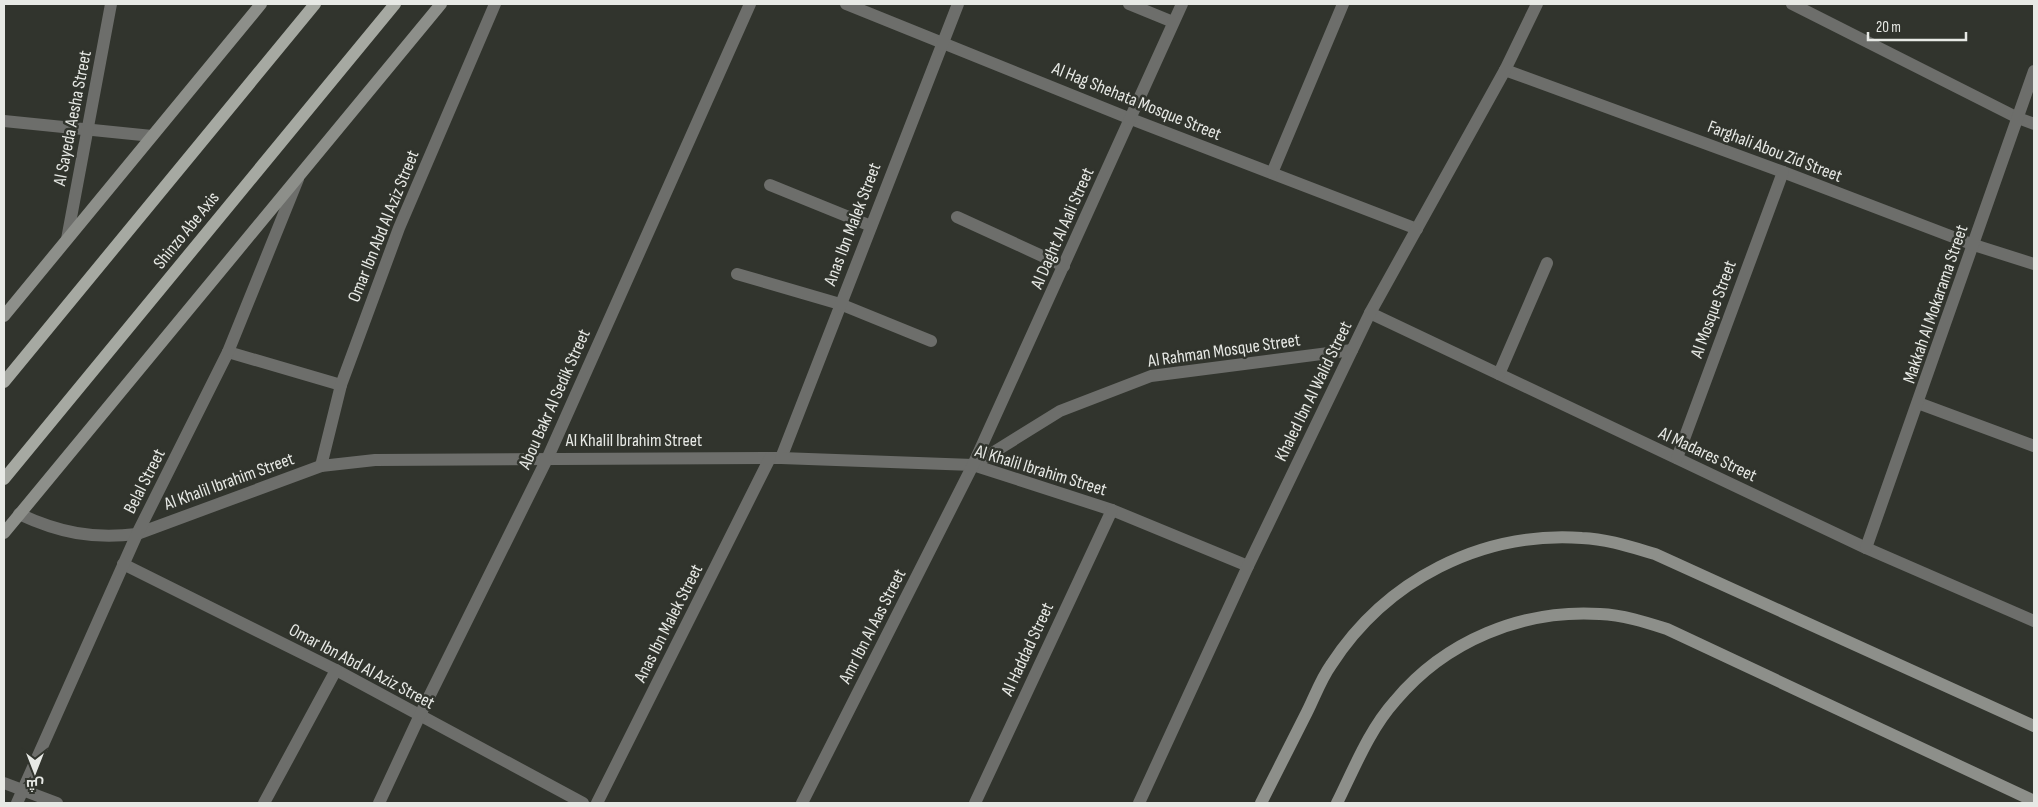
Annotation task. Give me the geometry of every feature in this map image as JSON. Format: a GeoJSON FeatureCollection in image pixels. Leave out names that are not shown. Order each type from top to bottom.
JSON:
{"type":"FeatureCollection","features":[{"type":"Feature","properties":{"kind":"main road"},"geometry":{"type":"LineString","coordinates":[[4,382],[315,4]]}},
{"type":"Feature","properties":{"kind":"main road","name":"Shinzo Abe Axis"},"geometry":{"type":"LineString","coordinates":[[4,479],[395,4]]}},
{"type":"Feature","properties":{"kind":"street","name":"Al Sayeda Aesha Street"},"geometry":{"type":"LineString","coordinates":[[67,239],[111,4]]}},
{"type":"Feature","properties":{"kind":"street"},"geometry":{"type":"LineString","coordinates":[[4,316],[261,4]]}},
{"type":"Feature","properties":{"kind":"street"},"geometry":{"type":"LineString","coordinates":[[4,533],[441,4]]}},
{"type":"Feature","properties":{"kind":"street","name":"Omar Ibn Abd Al Aziz Street"},"geometry":{"type":"LineString","coordinates":[[321,466],[341,385],[399,228],[495,4]]}},
{"type":"Feature","properties":{"kind":"street","name":"Abou Bakr Al Sedik Street"},"geometry":{"type":"LineString","coordinates":[[379,803],[420,715],[548,457],[750,4]]}},
{"type":"Feature","properties":{"kind":"street","name":"Al Hag Shehata Mosque Street"},"geometry":{"type":"LineString","coordinates":[[846,4],[1416,229]]}},
{"type":"Feature","properties":{"kind":"street","name":"Anas Ibn Malek Street"},"geometry":{"type":"LineString","coordinates":[[596,803],[776,458],[840,304],[958,4]]}},
{"type":"Feature","properties":{"kind":"street"},"geometry":{"type":"LineString","coordinates":[[1129,4],[1173,22]]}},
{"type":"Feature","properties":{"kind":"street","name":"Al Daght Al Aali Street"},"geometry":{"type":"LineString","coordinates":[[973,466],[1182,4]]}},
{"type":"Feature","properties":{"kind":"street"},"geometry":{"type":"LineString","coordinates":[[1272,173],[1342,4]]}},
{"type":"Feature","properties":{"kind":"street","name":"Khaled Ibn Al Walid Street"},"geometry":{"type":"LineString","coordinates":[[1139,803],[1248,566],[1370,313],[1504,70],[1537,4]]}},
{"type":"Feature","properties":{"kind":"street"},"geometry":{"type":"LineString","coordinates":[[1792,4],[2018,118],[2034,124]]}},
{"type":"Feature","properties":{"kind":"street","name":"Farghali Abou Zid Street"},"geometry":{"type":"LineString","coordinates":[[1504,70],[1783,172],[1974,245],[2034,264]]}},
{"type":"Feature","properties":{"kind":"street","name":"Makkah Al Mokarama Street"},"geometry":{"type":"LineString","coordinates":[[1866,548],[2034,71]]}},
{"type":"Feature","properties":{"kind":"street"},"geometry":{"type":"LineString","coordinates":[[4,121],[152,136]]}},
{"type":"Feature","properties":{"kind":"street","name":"Al Mosque Street"},"geometry":{"type":"LineString","coordinates":[[1677,458],[1783,172]]}},
{"type":"Feature","properties":{"kind":"street","name":"Belal Street"},"geometry":{"type":"LineString","coordinates":[[17,803],[137,534],[228,352],[300,174]]}},
{"type":"Feature","properties":{"kind":"street"},"geometry":{"type":"LineString","coordinates":[[770,185],[871,226]]}},
{"type":"Feature","properties":{"kind":"street"},"geometry":{"type":"LineString","coordinates":[[957,217],[1064,266]]}},
{"type":"Feature","properties":{"kind":"street"},"geometry":{"type":"LineString","coordinates":[[1499,374],[1547,263]]}},
{"type":"Feature","properties":{"kind":"street"},"geometry":{"type":"LineString","coordinates":[[737,274],[840,304],[931,341]]}},
{"type":"Feature","properties":{"kind":"street","name":"Al Madares Street"},"geometry":{"type":"LineString","coordinates":[[1370,313],[1866,548],[2034,621]]}},
{"type":"Feature","properties":{"kind":"street","name":"Al Rahman Mosque Street"},"geometry":{"type":"LineString","coordinates":[[973,466],[1060,411],[1151,376],[1352,350]]}},
{"type":"Feature","properties":{"kind":"street"},"geometry":{"type":"LineString","coordinates":[[228,352],[341,385]]}},
{"type":"Feature","properties":{"kind":"street"},"geometry":{"type":"LineString","coordinates":[[1918,403],[2034,446]]}},
{"type":"Feature","properties":{"kind":"street","name":"Al Khalil Ibrahim Street"},"geometry":{"type":"LineString","coordinates":[[19,514],[64,532],[112,537],[137,534],[321,466],[374,460],[548,457],[776,458],[973,466],[1112,510],[1248,566]]}},
{"type":"Feature","properties":{"kind":"street","name":"Amr Ibn Al Aas Street"},"geometry":{"type":"LineString","coordinates":[[802,803],[973,466]]}},
{"type":"Feature","properties":{"kind":"street","name":"Al Haddad Street"},"geometry":{"type":"LineString","coordinates":[[975,803],[1112,510]]}},
{"type":"Feature","properties":{"kind":"street"},"geometry":{"type":"LineString","coordinates":[[1261,803],[1330,666],[1352,635],[1377,608],[1406,585],[1438,567],[1472,552],[1508,542],[1545,537],[1583,538],[1620,543],[1655,554],[2034,726]]}},
{"type":"Feature","properties":{"kind":"street","name":"Omar Ibn Abd Al Aziz Street"},"geometry":{"type":"LineString","coordinates":[[123,564],[336,670],[583,803]]}},
{"type":"Feature","properties":{"kind":"street"},"geometry":{"type":"LineString","coordinates":[[1337,803],[1374,729],[1394,702],[1416,678],[1443,657],[1471,640],[1494,630],[1534,618],[1567,614],[1601,614],[1635,619],[1667,629],[2034,801]]}},
{"type":"Feature","properties":{"kind":"street"},"geometry":{"type":"LineString","coordinates":[[264,803],[336,670]]}},
{"type":"Feature","properties":{"kind":"street"},"geometry":{"type":"LineString","coordinates":[[4,783],[57,803]]}}]}
